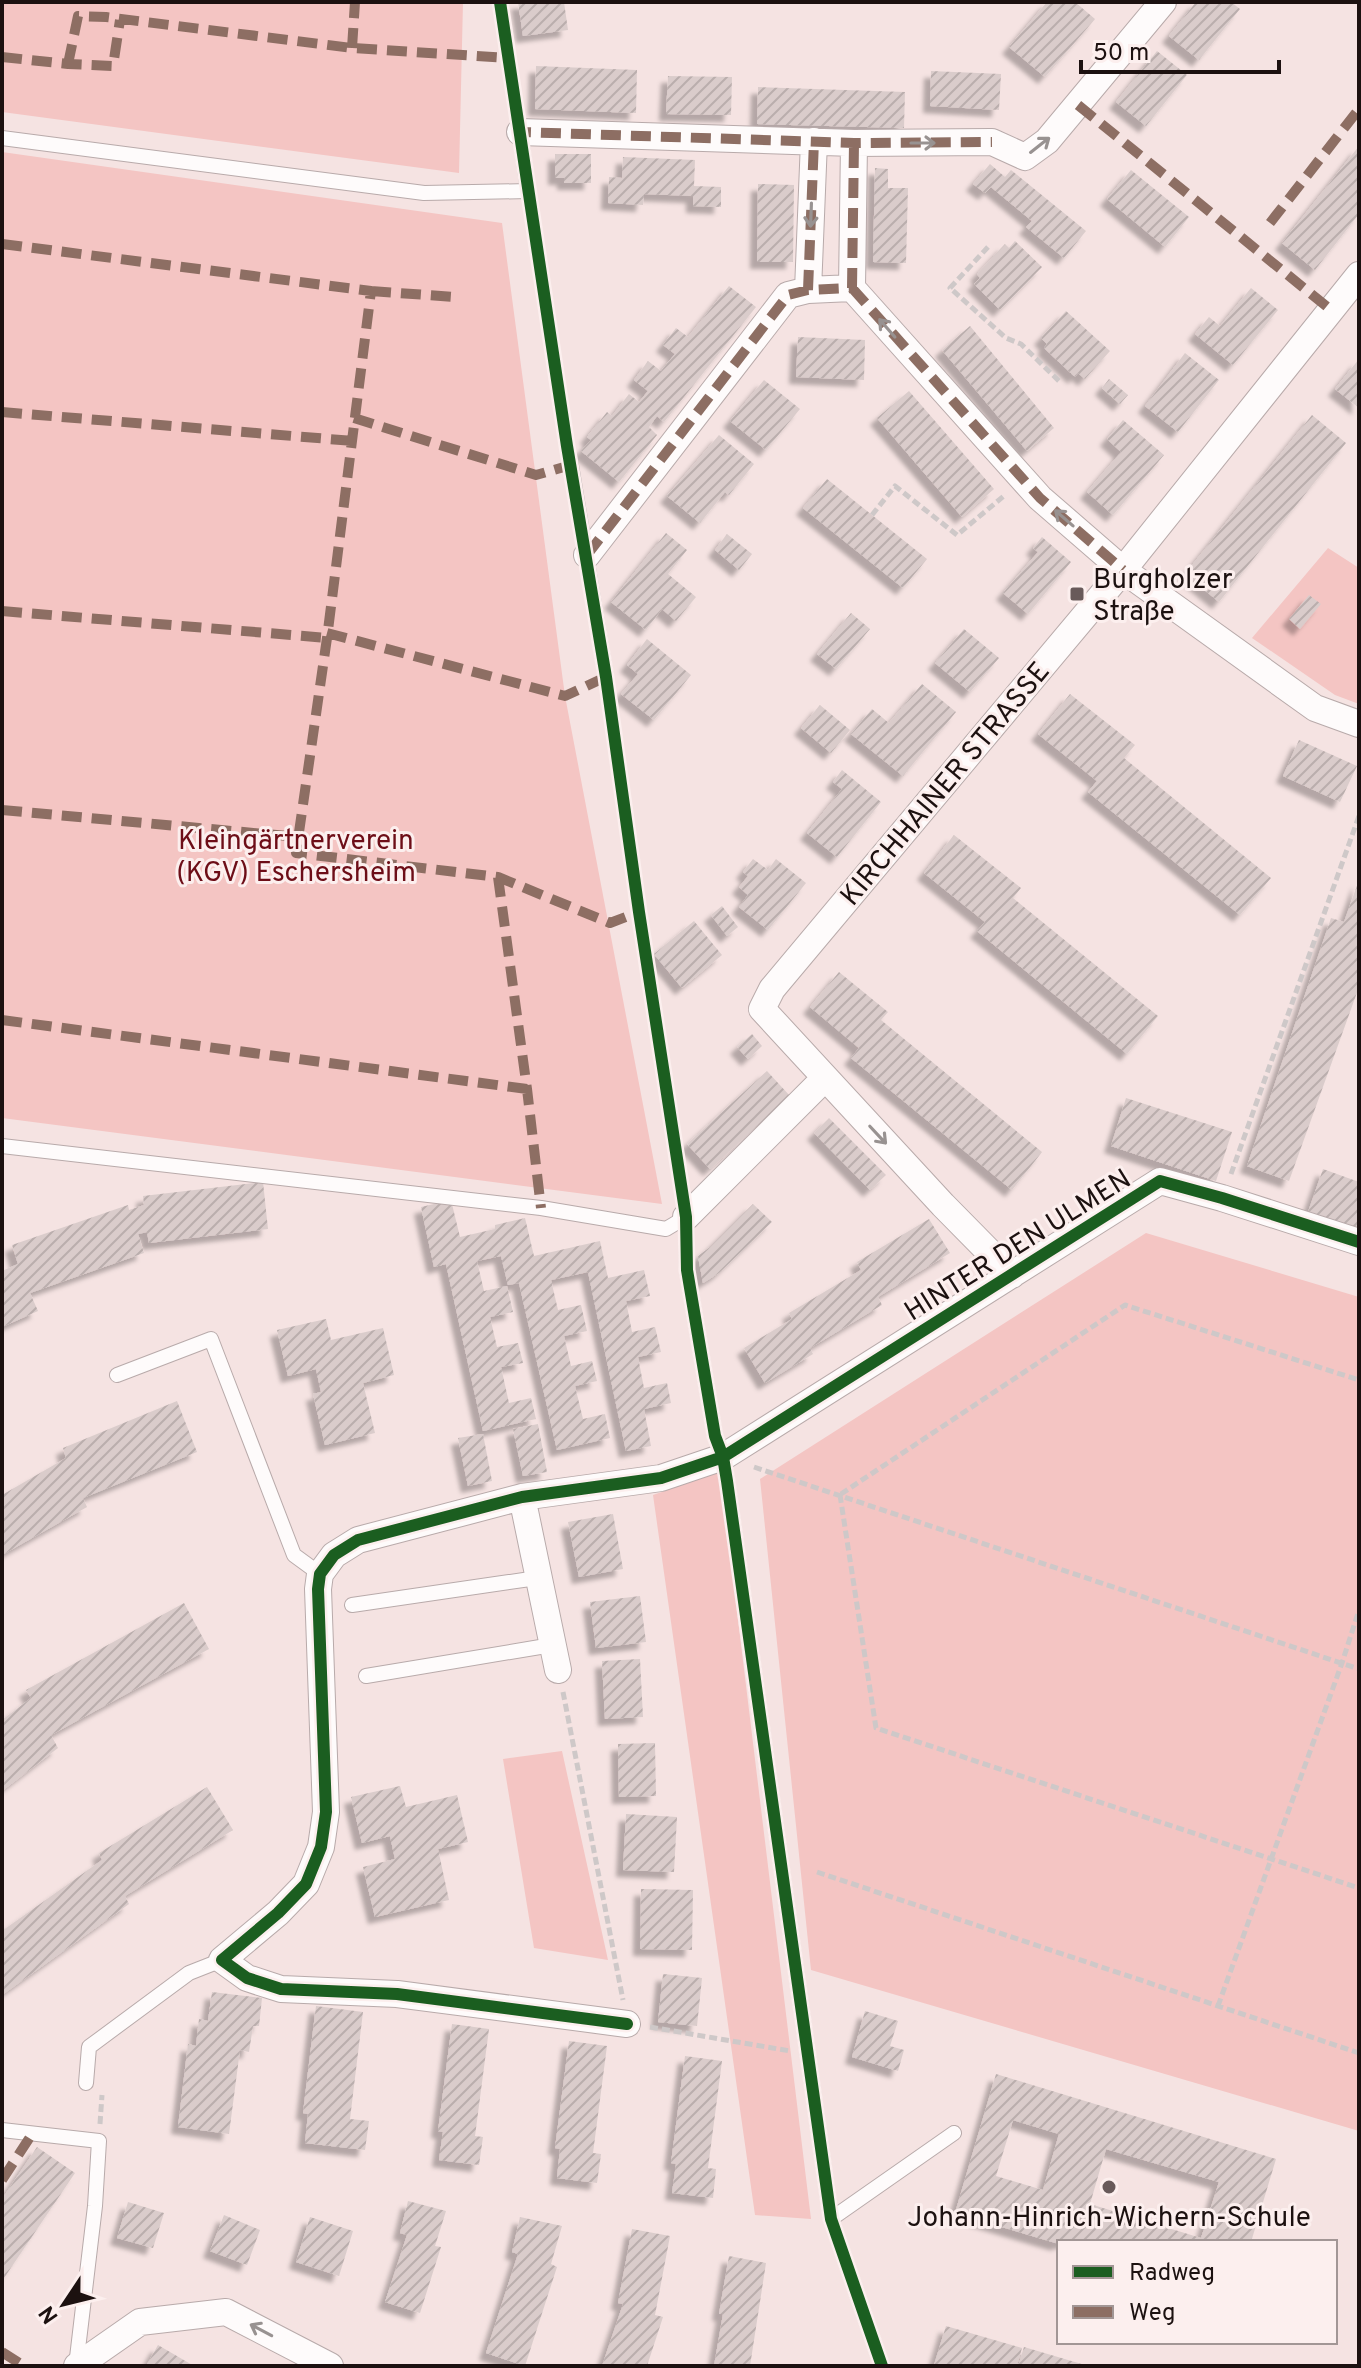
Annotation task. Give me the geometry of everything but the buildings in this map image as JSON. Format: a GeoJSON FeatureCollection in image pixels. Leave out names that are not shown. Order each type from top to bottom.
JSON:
{"type":"FeatureCollection","features":[{"type":"Feature","properties":{"kind":"street"},"geometry":{"type":"LineString","coordinates":[[520,132],[854,143],[992,142],[1025,157],[1047,141],[1163,2]]}},
{"type":"Feature","properties":{"kind":"street"},"geometry":{"type":"LineString","coordinates":[[808,290],[814,141]]}},
{"type":"Feature","properties":{"kind":"street"},"geometry":{"type":"LineString","coordinates":[[854,143],[852,288],[1040,498],[1123,570],[1315,708],[1359,724]]}},
{"type":"Feature","properties":{"kind":"street","name":"KIRCHHAINER STRASSE"},"geometry":{"type":"LineString","coordinates":[[1012,1275],[762,1009],[772,989],[1123,570],[1359,275]]}},
{"type":"Feature","properties":{"kind":"street"},"geometry":{"type":"LineString","coordinates":[[587,555],[788,295],[808,290],[852,288]]}},
{"type":"Feature","properties":{"kind":"street"},"geometry":{"type":"LineString","coordinates":[[686,1217],[825,1078]]}},
{"type":"Feature","properties":{"kind":"street","name":"HINTER DEN ULMEN"},"geometry":{"type":"LineString","coordinates":[[320,1574],[334,1555],[358,1540],[522,1497],[661,1478],[723,1457],[1160,1181],[1359,1242]]}},
{"type":"Feature","properties":{"kind":"street"},"geometry":{"type":"LineString","coordinates":[[522,1497],[555,1657]]}},
{"type":"Feature","properties":{"kind":"street"},"geometry":{"type":"LineString","coordinates":[[320,1574],[326,1812],[321,1847],[306,1884],[278,1913],[222,1960],[247,1978],[281,1989],[397,1994],[627,2024]]}},
{"type":"Feature","properties":{"kind":"street"},"geometry":{"type":"LineString","coordinates":[[76,2366],[140,2322],[226,2312],[330,2366]]}},
{"type":"Feature","properties":{"kind":"lane"},"geometry":{"type":"LineString","coordinates":[[2,138],[424,193],[528,191],[520,132]]}},
{"type":"Feature","properties":{"kind":"lane"},"geometry":{"type":"LineString","coordinates":[[571,465],[606,677]]}},
{"type":"Feature","properties":{"kind":"lane"},"geometry":{"type":"LineString","coordinates":[[2,1146],[541,1208],[666,1229],[686,1217],[687,1270],[715,1436],[723,1457],[831,2219],[882,2366]]}},
{"type":"Feature","properties":{"kind":"lane"},"geometry":{"type":"LineString","coordinates":[[117,1375],[211,1339],[294,1555],[320,1574]]}},
{"type":"Feature","properties":{"kind":"lane"},"geometry":{"type":"LineString","coordinates":[[352,1605],[537,1578]]}},
{"type":"Feature","properties":{"kind":"lane"},"geometry":{"type":"LineString","coordinates":[[366,1676],[555,1657]]}},
{"type":"Feature","properties":{"kind":"lane"},"geometry":{"type":"LineString","coordinates":[[86,2083],[89,2047],[189,1973],[222,1960]]}},
{"type":"Feature","properties":{"kind":"lane"},"geometry":{"type":"LineString","coordinates":[[2,2130],[99,2141],[95,2206],[76,2366]]}},
{"type":"Feature","properties":{"kind":"lane"},"geometry":{"type":"LineString","coordinates":[[831,2219],[954,2133]]}},
{"type":"Feature","properties":{"kind":"path"},"geometry":{"type":"LineString","coordinates":[[988,247],[950,288],[1006,338],[1021,344],[1060,382]]}},
{"type":"Feature","properties":{"kind":"path"},"geometry":{"type":"LineString","coordinates":[[872,515],[895,486],[957,535],[1024,479]]}},
{"type":"Feature","properties":{"kind":"path"},"geometry":{"type":"LineString","coordinates":[[1222,1198],[1359,816]]}},
{"type":"Feature","properties":{"kind":"path"},"geometry":{"type":"LineString","coordinates":[[840,1495],[1125,1305],[1359,1380]]}},
{"type":"Feature","properties":{"kind":"path"},"geometry":{"type":"LineString","coordinates":[[723,1457],[1359,1669]]}},
{"type":"Feature","properties":{"kind":"path"},"geometry":{"type":"LineString","coordinates":[[840,1495],[876,1728],[1359,1888]]}},
{"type":"Feature","properties":{"kind":"path"},"geometry":{"type":"LineString","coordinates":[[1218,2006],[1359,1610]]}},
{"type":"Feature","properties":{"kind":"path"},"geometry":{"type":"LineString","coordinates":[[555,1657],[627,2024],[807,2053]]}},
{"type":"Feature","properties":{"kind":"path"},"geometry":{"type":"LineString","coordinates":[[817,1872],[1359,2053]]}},
{"type":"Feature","properties":{"kind":"green space"},"geometry":{"type":"Polygon","coordinates":[[[2,2],[463,2],[459,173],[2,112],[2,2]]]}},
{"type":"Feature","properties":{"kind":"green space","name":"Kleingärtnerverein (KGV) Eschersheim"},"geometry":{"type":"Polygon","coordinates":[[[2,152],[502,223],[565,696],[662,1204],[2,1118],[2,152]]]}},
{"type":"Feature","properties":{"kind":"green space"},"geometry":{"type":"Polygon","coordinates":[[[1328,548],[1359,568],[1359,704],[1335,695],[1252,638],[1328,548]]]}},
{"type":"Feature","properties":{"kind":"green space"},"geometry":{"type":"Polygon","coordinates":[[[1146,1233],[1359,1297],[1359,2131],[811,1970],[760,1479],[1146,1233]]]}},
{"type":"Feature","properties":{"kind":"green space"},"geometry":{"type":"Polygon","coordinates":[[[720,1472],[811,2219],[755,2215],[653,1495],[720,1472]]]}},
{"type":"Feature","properties":{"kind":"green space"},"geometry":{"type":"Polygon","coordinates":[[[562,1751],[608,1960],[534,1948],[503,1759],[562,1751]]]}},
{"type":"Feature","properties":{"kind":"marked path"},"geometry":{"type":"LineString","coordinates":[[352,48],[355,2]]}},
{"type":"Feature","properties":{"kind":"marked path"},"geometry":{"type":"LineString","coordinates":[[68,64],[78,16],[352,48],[508,58]]}},
{"type":"Feature","properties":{"kind":"marked path"},"geometry":{"type":"LineString","coordinates":[[2,57],[113,66],[120,20]]}},
{"type":"Feature","properties":{"kind":"marked path"},"geometry":{"type":"LineString","coordinates":[[1078,105],[1331,310]]}},
{"type":"Feature","properties":{"kind":"marked path"},"geometry":{"type":"LineString","coordinates":[[1270,223],[1359,109]]}},
{"type":"Feature","properties":{"kind":"marked path"},"geometry":{"type":"LineString","coordinates":[[519,123],[520,132],[854,143],[992,142]]}},
{"type":"Feature","properties":{"kind":"marked path"},"geometry":{"type":"LineString","coordinates":[[808,290],[814,141]]}},
{"type":"Feature","properties":{"kind":"marked path"},"geometry":{"type":"LineString","coordinates":[[852,288],[854,143]]}},
{"type":"Feature","properties":{"kind":"marked path"},"geometry":{"type":"LineString","coordinates":[[2,244],[371,291],[296,853],[498,877],[610,923],[639,912]]}},
{"type":"Feature","properties":{"kind":"marked path"},"geometry":{"type":"LineString","coordinates":[[852,288],[1040,498],[1123,570]]}},
{"type":"Feature","properties":{"kind":"marked path"},"geometry":{"type":"LineString","coordinates":[[587,555],[788,295],[808,290],[852,288]]}},
{"type":"Feature","properties":{"kind":"marked path"},"geometry":{"type":"LineString","coordinates":[[371,291],[454,297]]}},
{"type":"Feature","properties":{"kind":"marked path"},"geometry":{"type":"LineString","coordinates":[[2,412],[353,441]]}},
{"type":"Feature","properties":{"kind":"marked path"},"geometry":{"type":"LineString","coordinates":[[354,418],[536,475],[571,465],[570,460]]}},
{"type":"Feature","properties":{"kind":"marked path"},"geometry":{"type":"LineString","coordinates":[[2,611],[327,638]]}},
{"type":"Feature","properties":{"kind":"marked path"},"geometry":{"type":"LineString","coordinates":[[327,633],[565,696],[606,677],[606,682]]}},
{"type":"Feature","properties":{"kind":"marked path"},"geometry":{"type":"LineString","coordinates":[[2,810],[298,837]]}},
{"type":"Feature","properties":{"kind":"marked path"},"geometry":{"type":"LineString","coordinates":[[498,877],[541,1208]]}},
{"type":"Feature","properties":{"kind":"marked path"},"geometry":{"type":"LineString","coordinates":[[2,1020],[527,1089]]}},
{"type":"Feature","properties":{"kind":"marked path"},"geometry":{"type":"LineString","coordinates":[[2,2180],[32,2134]]}},
{"type":"Feature","properties":{"kind":"marked path"},"geometry":{"type":"LineString","coordinates":[[2,2352],[24,2366]]}},
{"type":"Feature","properties":{"kind":"cycle path"},"geometry":{"type":"LineString","coordinates":[[500,2],[567,446],[606,677],[686,1217],[687,1270],[715,1436],[727,1481],[831,2219],[882,2366]]}},
{"type":"Feature","properties":{"kind":"cycle path"},"geometry":{"type":"LineString","coordinates":[[627,2024],[397,1994],[281,1989],[247,1978],[222,1960],[278,1913],[306,1884],[321,1847],[326,1812],[318,1589],[320,1574],[334,1555],[358,1540],[522,1497],[661,1478],[723,1457],[1160,1181],[1359,1242]]}},
{"type":"Feature","properties":{"kind":"place","name":"Burgholzer Straße"},"geometry":{"type":"Point","coordinates":[1077,594]}},
{"type":"Feature","properties":{"kind":"place","name":"Johann-Hinrich-Wichern-Schule"},"geometry":{"type":"Point","coordinates":[1109,2187]}}]}
